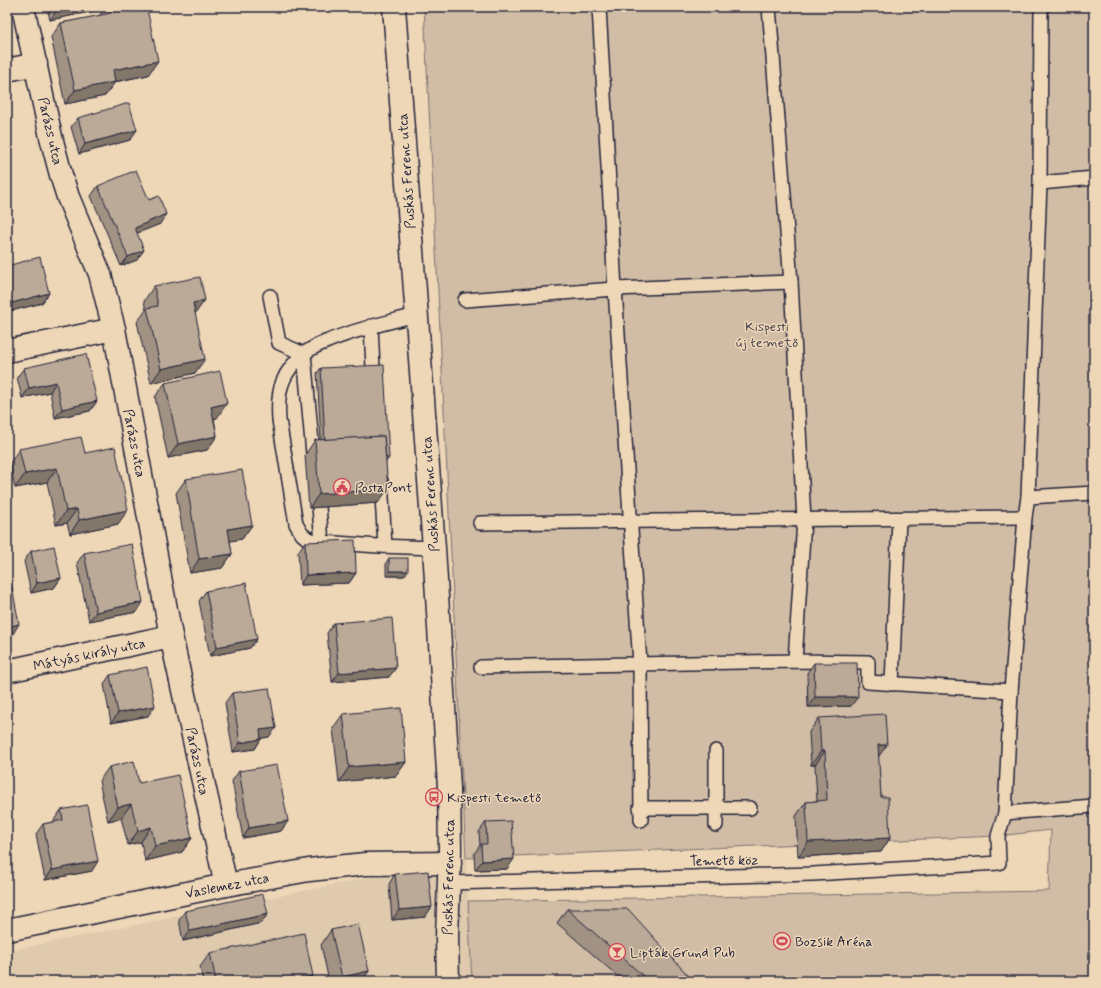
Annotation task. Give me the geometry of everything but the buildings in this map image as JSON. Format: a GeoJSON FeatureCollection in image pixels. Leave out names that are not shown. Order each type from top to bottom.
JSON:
{"type":"FeatureCollection","features":[{"type":"Feature","properties":{"kind":"street","name":"Parázs utca"},"geometry":{"type":"LineString","coordinates":[[23,7],[51,137],[61,175],[68,197],[100,274],[114,330],[171,636],[226,885]]}},
{"type":"Feature","properties":{"kind":"street","name":"Puskás Ferenc utca"},"geometry":{"type":"LineString","coordinates":[[394,7],[434,548],[449,787],[450,850],[447,937],[448,981]]}},
{"type":"Feature","properties":{"kind":"street"},"geometry":{"type":"LineString","coordinates":[[7,70],[36,64]]}},
{"type":"Feature","properties":{"kind":"street"},"geometry":{"type":"LineString","coordinates":[[7,351],[114,330]]}},
{"type":"Feature","properties":{"kind":"street","name":"Mátyás király utca"},"geometry":{"type":"LineString","coordinates":[[7,671],[171,636]]}},
{"type":"Feature","properties":{"kind":"street","name":"Vaslemez utca"},"geometry":{"type":"LineString","coordinates":[[7,930],[226,885],[309,870],[365,864],[449,873]]}},
{"type":"Feature","properties":{"kind":"lane"},"geometry":{"type":"LineString","coordinates":[[599,7],[615,289],[640,664],[640,814],[716,807],[750,808]]}},
{"type":"Feature","properties":{"kind":"lane"},"geometry":{"type":"LineString","coordinates":[[769,7],[791,282],[804,520],[796,661]]}},
{"type":"Feature","properties":{"kind":"lane"},"geometry":{"type":"LineString","coordinates":[[1041,7],[1040,183],[1028,497],[1025,517],[1011,691],[1005,813],[1094,806]]}},
{"type":"Feature","properties":{"kind":"lane"},"geometry":{"type":"LineString","coordinates":[[1040,183],[1094,178]]}},
{"type":"Feature","properties":{"kind":"lane"},"geometry":{"type":"LineString","coordinates":[[466,300],[615,289],[791,282]]}},
{"type":"Feature","properties":{"kind":"lane"},"geometry":{"type":"LineString","coordinates":[[270,296],[279,343],[304,354]]}},
{"type":"Feature","properties":{"kind":"lane"},"geometry":{"type":"LineString","coordinates":[[416,315],[342,335],[317,346],[304,354],[293,366],[284,380],[278,404],[279,420],[296,524],[302,534],[308,539],[322,542],[434,548]]}},
{"type":"Feature","properties":{"kind":"lane"},"geometry":{"type":"LineString","coordinates":[[371,326],[373,368]]}},
{"type":"Feature","properties":{"kind":"lane"},"geometry":{"type":"LineString","coordinates":[[304,354],[313,454]]}},
{"type":"Feature","properties":{"kind":"lane"},"geometry":{"type":"LineString","coordinates":[[380,464],[385,546]]}},
{"type":"Feature","properties":{"kind":"lane"},"geometry":{"type":"LineString","coordinates":[[1028,497],[1094,494]]}},
{"type":"Feature","properties":{"kind":"lane"},"geometry":{"type":"LineString","coordinates":[[318,507],[322,542]]}},
{"type":"Feature","properties":{"kind":"lane"},"geometry":{"type":"LineString","coordinates":[[480,523],[1025,517]]}},
{"type":"Feature","properties":{"kind":"lane"},"geometry":{"type":"LineString","coordinates":[[892,684],[899,519]]}},
{"type":"Feature","properties":{"kind":"lane"},"geometry":{"type":"LineString","coordinates":[[481,667],[796,661],[868,662],[868,682],[1011,691]]}},
{"type":"Feature","properties":{"kind":"lane"},"geometry":{"type":"LineString","coordinates":[[716,751],[716,825]]}},
{"type":"Feature","properties":{"kind":"lane","name":"Temető köz"},"geometry":{"type":"LineString","coordinates":[[449,873],[813,874],[999,863],[998,836],[1005,813]]}},
{"type":"Feature","properties":{"kind":"shaded area"},"geometry":{"type":"Polygon","coordinates":[[[466,858],[472,981],[7,981],[7,951],[466,858]]]}},
{"type":"Feature","properties":{"kind":"green space","name":"Kispesti új temető"},"geometry":{"type":"Polygon","coordinates":[[[424,7],[1094,7],[1094,981],[472,981],[468,901],[1049,891],[1051,830],[998,836],[466,858],[424,7]]]}},
{"type":"Feature","properties":{"kind":"place","name":"PostaPont"},"geometry":{"type":"Point","coordinates":[342,487]}},
{"type":"Feature","properties":{"kind":"place","name":"Kispesti temető"},"geometry":{"type":"Point","coordinates":[434,797]}},
{"type":"Feature","properties":{"kind":"place","name":"Bozsik Aréna"},"geometry":{"type":"Point","coordinates":[782,941]}},
{"type":"Feature","properties":{"kind":"place","name":"Lipták Grund Pub"},"geometry":{"type":"Point","coordinates":[617,952]}}]}
